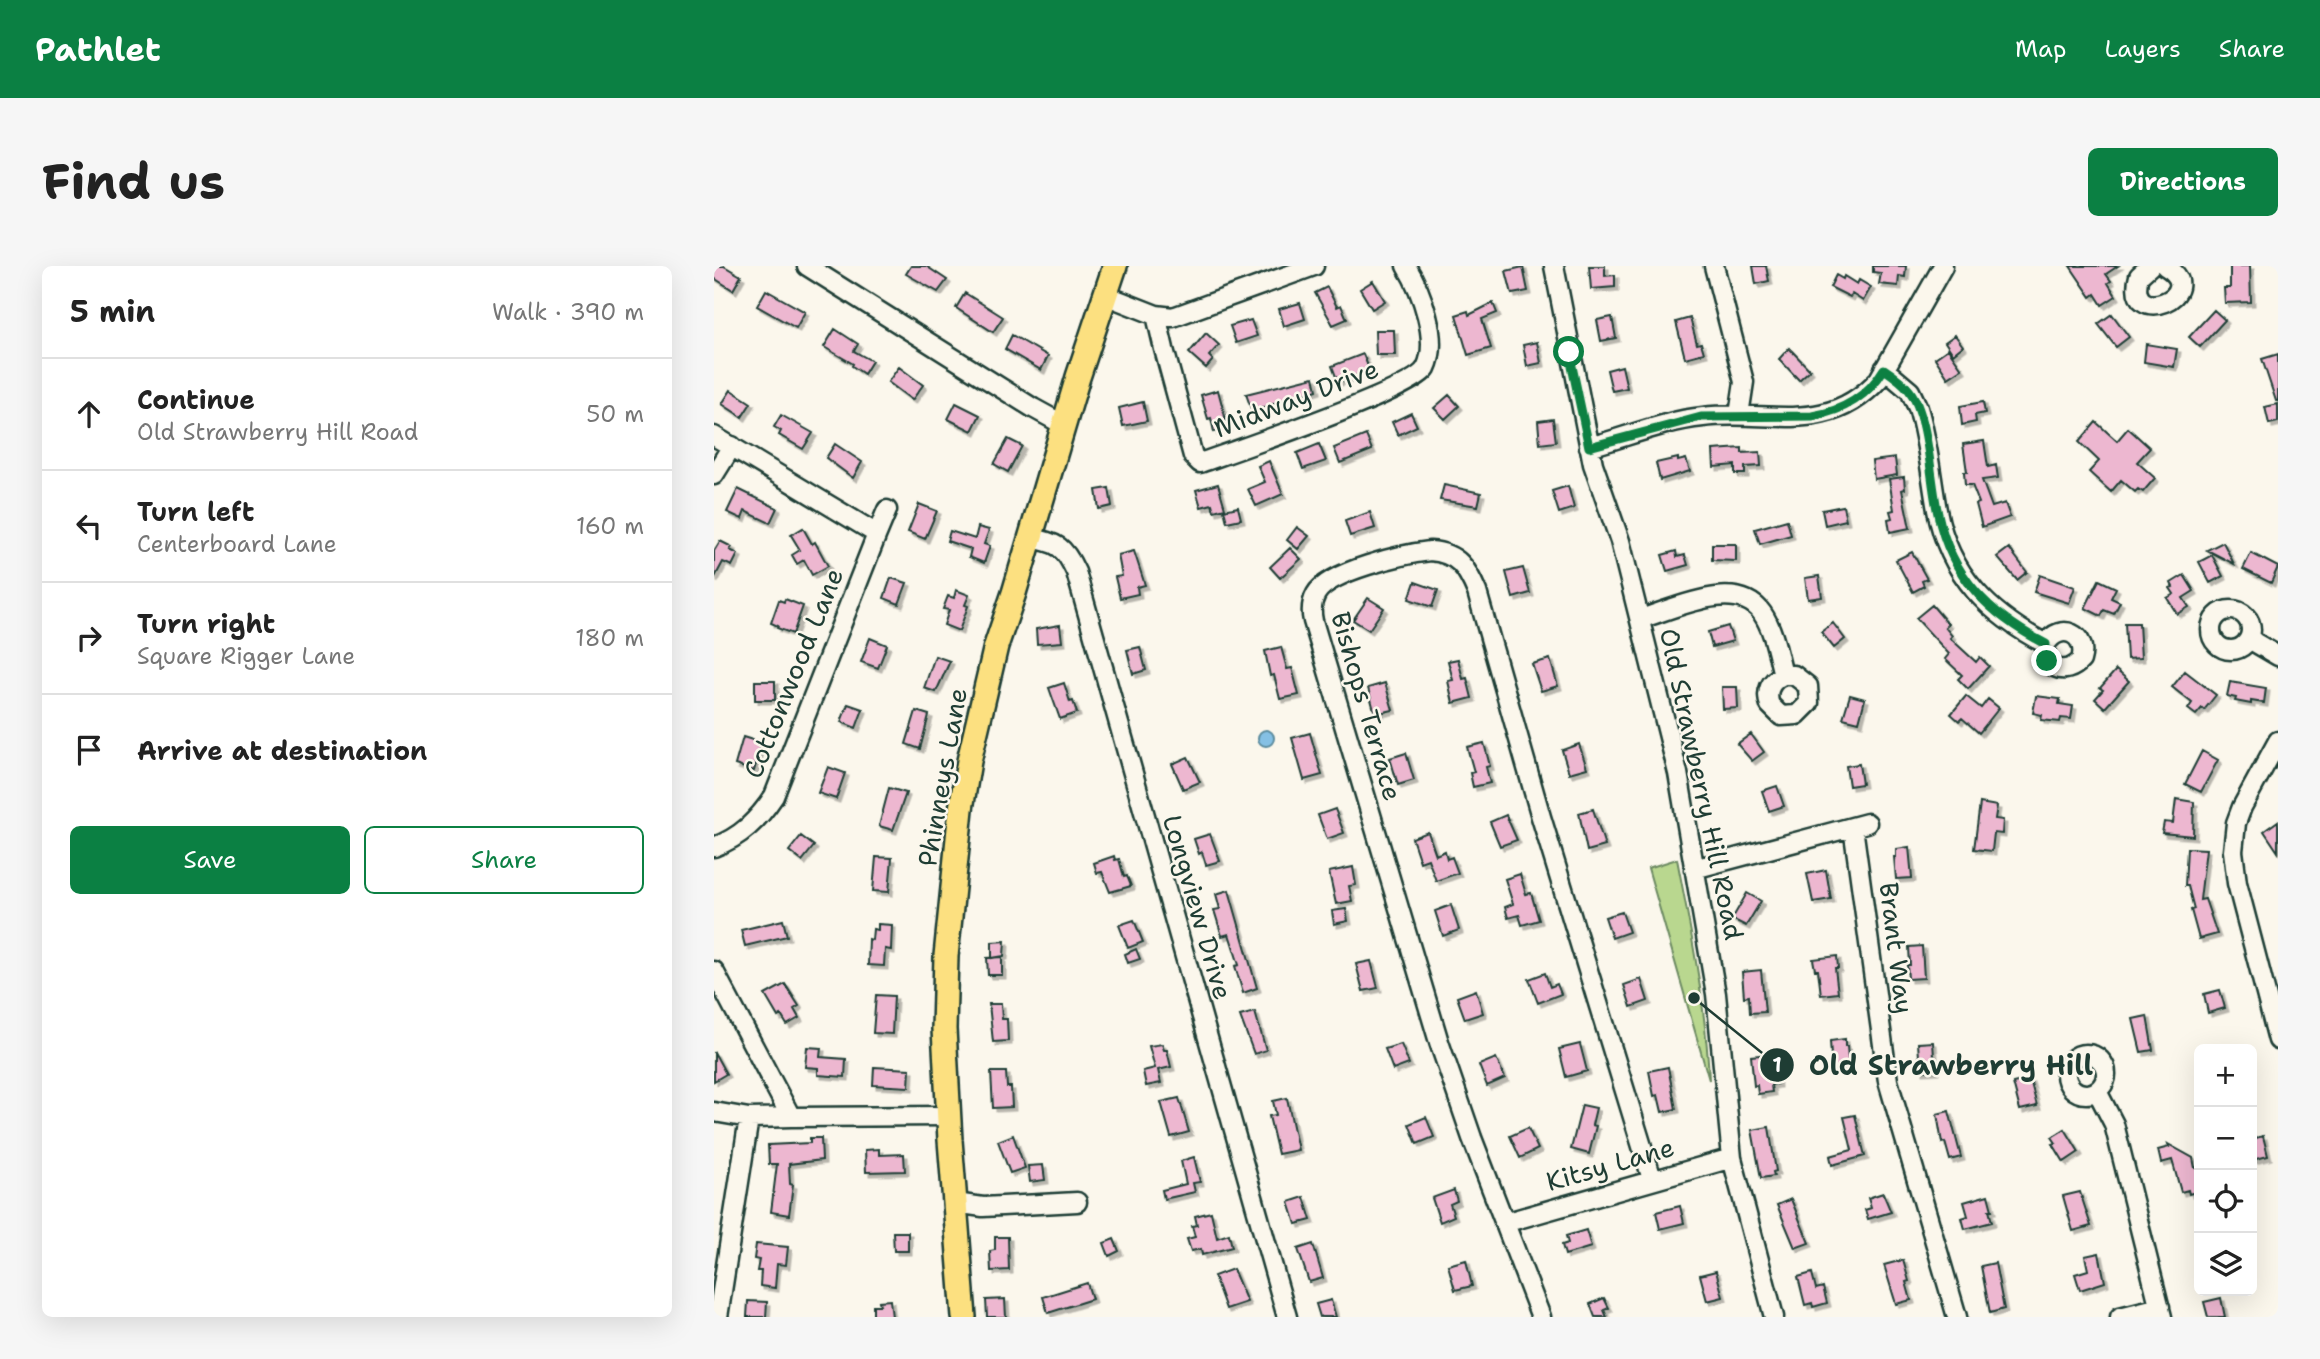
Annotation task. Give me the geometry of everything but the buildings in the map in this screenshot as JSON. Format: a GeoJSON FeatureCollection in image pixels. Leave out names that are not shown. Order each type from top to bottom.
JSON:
{"type":"FeatureCollection","features":[{"type":"Feature","properties":{"kind":"main road","name":"Phinneys Lane"},"geometry":{"type":"LineString","coordinates":[[964,1317],[944,1048],[945,983],[957,837],[979,713],[996,646],[1115,266]]}},
{"type":"Feature","properties":{"kind":"street"},"geometry":{"type":"LineString","coordinates":[[807,266],[1064,425]]}},
{"type":"Feature","properties":{"kind":"street"},"geometry":{"type":"LineString","coordinates":[[1105,295],[1156,315],[1173,317],[1314,266]]}},
{"type":"Feature","properties":{"kind":"street","name":"Midway Drive"},"geometry":{"type":"LineString","coordinates":[[1156,315],[1193,456],[1200,463],[1375,397],[1420,375],[1430,354],[1430,335],[1426,310],[1406,266]]}},
{"type":"Feature","properties":{"kind":"street","name":"Old Strawberry Hill Road"},"geometry":{"type":"LineString","coordinates":[[1554,266],[1589,447],[1620,541],[1674,750],[1717,994],[1732,1158],[1774,1317]]}},
{"type":"Feature","properties":{"kind":"street"},"geometry":{"type":"LineString","coordinates":[[1714,266],[1744,382],[1740,415]]}},
{"type":"Feature","properties":{"kind":"street"},"geometry":{"type":"LineString","coordinates":[[1589,447],[1682,420],[1740,415],[1812,416],[1826,414],[1854,402],[1867,392],[1884,369],[1944,266]]}},
{"type":"Feature","properties":{"kind":"street"},"geometry":{"type":"LineString","coordinates":[[2150,266],[2139,276],[2137,289],[2144,300],[2156,305],[2169,302],[2176,291],[2175,274],[2165,266]]}},
{"type":"Feature","properties":{"kind":"street"},"geometry":{"type":"LineString","coordinates":[[1884,369],[1910,391],[1918,408],[1938,514],[1946,541],[1958,566],[1973,589],[1996,613],[2046,644]]}},
{"type":"Feature","properties":{"kind":"street"},"geometry":{"type":"LineString","coordinates":[[714,436],[877,534]]}},
{"type":"Feature","properties":{"kind":"street"},"geometry":{"type":"LineString","coordinates":[[714,475],[732,446]]}},
{"type":"Feature","properties":{"kind":"street","name":"Cottonwood Lane"},"geometry":{"type":"LineString","coordinates":[[714,847],[733,839],[756,821],[774,796],[887,510]]}},
{"type":"Feature","properties":{"kind":"street","name":"Longview Drive"},"geometry":{"type":"LineString","coordinates":[[1030,538],[1049,541],[1062,548],[1076,572],[1287,1317]]}},
{"type":"Feature","properties":{"kind":"street","name":"Bishops Terrace"},"geometry":{"type":"LineString","coordinates":[[1541,1317],[1472,1138],[1439,1042],[1311,612],[1316,594],[1321,588],[1350,571],[1430,551],[1442,552],[1459,560],[1470,575],[1652,1179]]}},
{"type":"Feature","properties":{"kind":"street"},"geometry":{"type":"LineString","coordinates":[[1640,619],[1714,597],[1730,595],[1745,598],[1764,616],[1783,676]]}},
{"type":"Feature","properties":{"kind":"street"},"geometry":{"type":"LineString","coordinates":[[2249,639],[2278,656]]}},
{"type":"Feature","properties":{"kind":"street"},"geometry":{"type":"LineString","coordinates":[[2278,741],[2271,769],[2242,807],[2236,823],[2232,851],[2237,883],[2278,1040]]}},
{"type":"Feature","properties":{"kind":"street","name":"Brant Way"},"geometry":{"type":"LineString","coordinates":[[1693,869],[1860,825],[1888,1081],[1957,1317]]}},
{"type":"Feature","properties":{"kind":"street"},"geometry":{"type":"LineString","coordinates":[[714,971],[791,1117]]}},
{"type":"Feature","properties":{"kind":"street"},"geometry":{"type":"LineString","coordinates":[[2097,1091],[2114,1125],[2161,1312],[2120,1317]]}},
{"type":"Feature","properties":{"kind":"street"},"geometry":{"type":"LineString","coordinates":[[714,1112],[749,1118],[948,1116]]}},
{"type":"Feature","properties":{"kind":"street"},"geometry":{"type":"LineString","coordinates":[[718,1317],[749,1118]]}},
{"type":"Feature","properties":{"kind":"street","name":"Kitsy Lane"},"geometry":{"type":"LineString","coordinates":[[1504,1223],[1732,1158]]}},
{"type":"Feature","properties":{"kind":"street"},"geometry":{"type":"LineString","coordinates":[[955,1203],[983,1207],[1077,1202]]}},
{"type":"Feature","properties":{"kind":"green space"},"geometry":{"type":"Polygon","coordinates":[[[1677,859],[1701,996],[1709,1080],[1648,868],[1677,859]]]}},
{"type":"Feature","properties":{"kind":"water"},"geometry":{"type":"Polygon","coordinates":[[[1266,730],[1272,732],[1272,744],[1266,746],[1260,744],[1258,738],[1260,732],[1266,730]]]}},
{"type":"Feature","properties":{"kind":"place","name":"Old Strawberry Hill"},"geometry":{"type":"Point","coordinates":[1694,998]}},
{"type":"Feature","properties":{"kind":"route"},"geometry":{"type":"LineString","coordinates":[[1569,352],[1589,447],[1701,417],[1826,414],[1854,402],[1867,392],[1884,369],[1904,384],[1915,399],[1921,417],[1938,514],[1946,541],[1958,566],[1973,589],[1996,613],[2024,633],[2046,644],[2047,661]]}}]}
